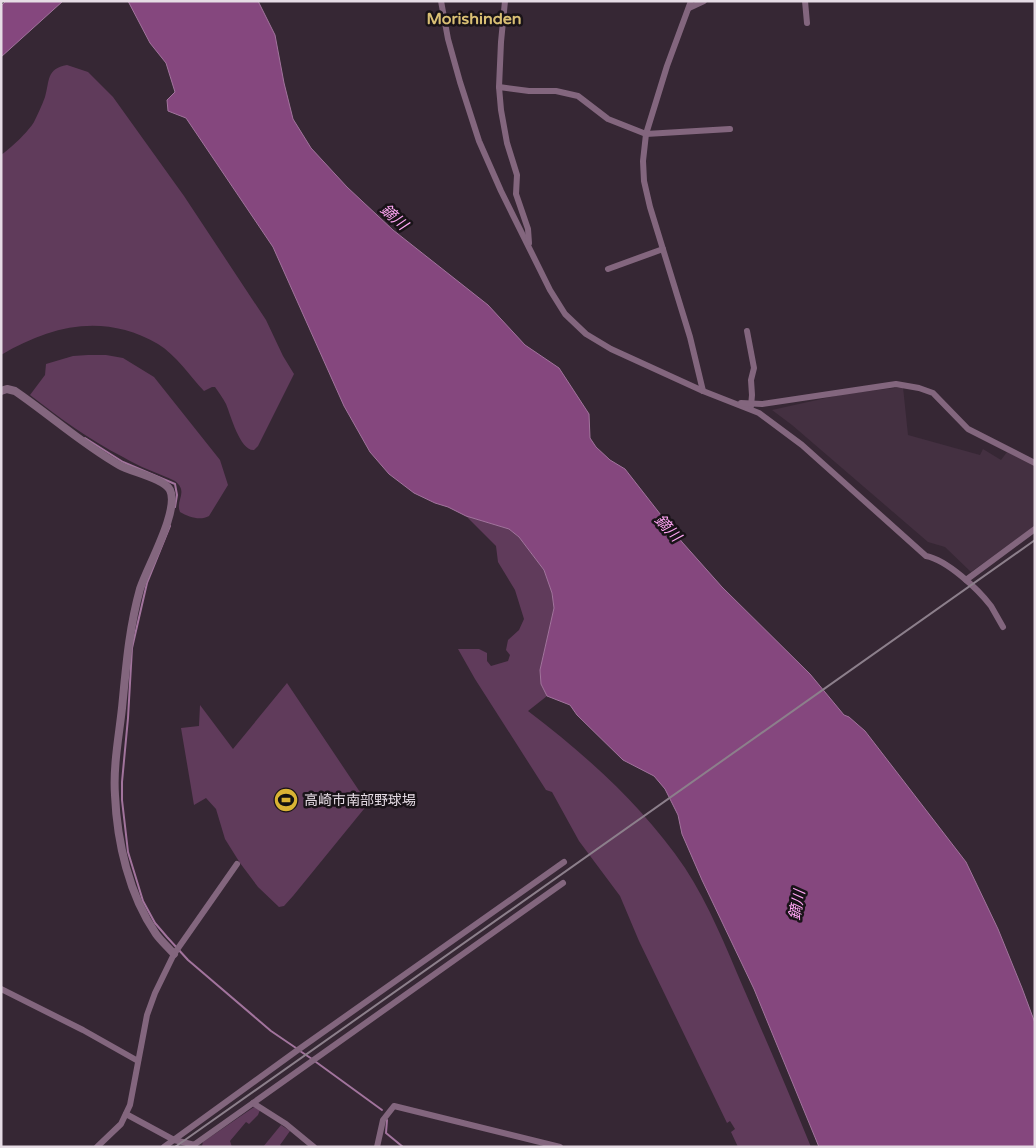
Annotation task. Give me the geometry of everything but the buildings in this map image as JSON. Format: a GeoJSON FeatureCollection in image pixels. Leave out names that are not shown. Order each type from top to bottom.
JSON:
{"type":"FeatureCollection","features":[{"type":"Feature","properties":{"kind":"street"},"geometry":{"type":"LineString","coordinates":[[441,1],[450,48],[479,141],[501,191],[550,290],[577,327],[610,349],[703,391],[751,406],[904,384],[933,393],[968,428],[1035,463]]}},
{"type":"Feature","properties":{"kind":"street"},"geometry":{"type":"LineString","coordinates":[[505,1],[499,87],[507,143],[517,176],[516,194],[528,229],[529,247]]}},
{"type":"Feature","properties":{"kind":"street"},"geometry":{"type":"LineString","coordinates":[[691,1],[667,66],[646,134],[644,181],[690,337],[703,391]]}},
{"type":"Feature","properties":{"kind":"street"},"geometry":{"type":"LineString","coordinates":[[689,8],[704,1]]}},
{"type":"Feature","properties":{"kind":"street"},"geometry":{"type":"LineString","coordinates":[[805,1],[807,23]]}},
{"type":"Feature","properties":{"kind":"street"},"geometry":{"type":"LineString","coordinates":[[499,87],[529,91],[556,91],[578,96],[608,119],[646,134],[730,129]]}},
{"type":"Feature","properties":{"kind":"street"},"geometry":{"type":"LineString","coordinates":[[608,269],[663,249]]}},
{"type":"Feature","properties":{"kind":"street"},"geometry":{"type":"LineString","coordinates":[[747,331],[754,368],[751,380],[751,406],[802,445],[926,556],[937,558],[966,580],[990,606],[1003,627]]}},
{"type":"Feature","properties":{"kind":"street"},"geometry":{"type":"LineString","coordinates":[[1,391],[7,389],[15,391],[105,456],[121,466],[163,483],[170,492],[171,504],[162,539],[140,589],[128,640],[115,794],[120,843],[137,898],[157,935],[174,954]]}},
{"type":"Feature","properties":{"kind":"street"},"geometry":{"type":"LineString","coordinates":[[966,580],[1035,529]]}},
{"type":"Feature","properties":{"kind":"street"},"geometry":{"type":"LineString","coordinates":[[164,1147],[564,862]]}},
{"type":"Feature","properties":{"kind":"street"},"geometry":{"type":"LineString","coordinates":[[97,1147],[121,1124],[130,1105],[150,1005],[174,954],[237,864]]}},
{"type":"Feature","properties":{"kind":"street"},"geometry":{"type":"LineString","coordinates":[[126,1114],[174,1140],[194,1146],[563,883]]}},
{"type":"Feature","properties":{"kind":"street"},"geometry":{"type":"LineString","coordinates":[[1,989],[83,1030],[138,1061]]}},
{"type":"Feature","properties":{"kind":"street"},"geometry":{"type":"LineString","coordinates":[[254,1103],[286,1124],[314,1147]]}},
{"type":"Feature","properties":{"kind":"street"},"geometry":{"type":"LineString","coordinates":[[377,1147],[383,1120],[394,1106],[560,1147]]}},
{"type":"Feature","properties":{"kind":"shaded area"},"geometry":{"type":"Polygon","coordinates":[[[67,65],[88,72],[113,97],[184,196],[266,320],[294,374],[258,446],[254,450],[249,449],[240,439],[226,404],[215,387],[204,391],[171,354],[158,344],[138,334],[118,328],[78,327],[39,336],[1,355],[1,155],[19,140],[34,122],[45,97],[52,72],[67,65]]]}},
{"type":"Feature","properties":{"kind":"shaded area"},"geometry":{"type":"Polygon","coordinates":[[[106,355],[123,358],[154,377],[220,460],[228,485],[209,516],[194,518],[180,512],[181,489],[175,481],[135,464],[86,436],[30,395],[45,375],[46,364],[73,356],[106,355]]]}},
{"type":"Feature","properties":{"kind":"shaded area"},"geometry":{"type":"Polygon","coordinates":[[[903,387],[908,435],[980,455],[983,449],[1001,460],[1007,452],[1035,465],[1035,526],[971,572],[945,547],[928,542],[772,410],[844,394],[903,387]]]}},
{"type":"Feature","properties":{"kind":"shaded area"},"geometry":{"type":"Polygon","coordinates":[[[466,516],[509,529],[519,537],[544,570],[552,593],[554,608],[540,670],[541,684],[547,696],[528,711],[572,746],[613,783],[669,845],[685,868],[702,897],[724,942],[811,1147],[738,1147],[731,1132],[735,1129],[730,1121],[727,1123],[639,941],[620,896],[579,841],[552,792],[546,790],[458,649],[479,649],[487,653],[487,661],[491,666],[508,661],[510,655],[506,650],[508,640],[519,630],[524,619],[515,590],[498,562],[496,546],[466,516]]]}},
{"type":"Feature","properties":{"kind":"shaded area"},"geometry":{"type":"Polygon","coordinates":[[[287,683],[368,804],[293,896],[284,906],[279,907],[258,887],[240,863],[225,839],[216,809],[206,798],[194,805],[181,728],[199,726],[200,705],[233,749],[287,683]]]}},
{"type":"Feature","properties":{"kind":"shaded area"},"geometry":{"type":"Polygon","coordinates":[[[254,1107],[260,1110],[258,1115],[249,1124],[246,1122],[230,1141],[232,1147],[202,1146],[203,1142],[254,1107]]]}},
{"type":"Feature","properties":{"kind":"shaded area"},"geometry":{"type":"Polygon","coordinates":[[[281,1125],[290,1131],[280,1145],[282,1147],[263,1147],[281,1125]]]}},
{"type":"Feature","properties":{"kind":"water"},"geometry":{"type":"Polygon","coordinates":[[[6,1],[63,1],[1,57],[1,6],[6,1]]]}},
{"type":"Feature","properties":{"kind":"water","name":"鏑川"},"geometry":{"type":"Polygon","coordinates":[[[128,1],[258,1],[275,35],[293,119],[311,148],[347,187],[393,230],[488,305],[525,345],[559,368],[589,414],[590,438],[596,447],[610,460],[625,469],[682,542],[722,587],[810,674],[844,715],[865,731],[966,862],[998,929],[1035,1023],[1035,1147],[819,1147],[754,989],[702,880],[682,834],[678,815],[665,789],[654,776],[623,760],[577,715],[570,705],[547,696],[541,684],[540,670],[554,608],[552,593],[544,570],[519,537],[509,529],[466,516],[414,493],[389,474],[370,452],[344,406],[273,247],[186,118],[168,111],[167,100],[175,92],[166,63],[150,43],[128,1]]]}},
{"type":"Feature","properties":{"kind":"waterway"},"geometry":{"type":"LineString","coordinates":[[85,438],[123,462],[175,484],[177,495],[175,507]]}},
{"type":"Feature","properties":{"kind":"waterway"},"geometry":{"type":"LineString","coordinates":[[170,526],[147,583],[132,648],[122,782],[122,800],[128,852],[143,901],[155,923],[188,960],[271,1031],[296,1048]]}},
{"type":"Feature","properties":{"kind":"waterway"},"geometry":{"type":"LineString","coordinates":[[300,1051],[312,1059]]}},
{"type":"Feature","properties":{"kind":"waterway"},"geometry":{"type":"LineString","coordinates":[[316,1062],[382,1110]]}},
{"type":"Feature","properties":{"kind":"waterway"},"geometry":{"type":"LineString","coordinates":[[387,1120],[386,1133],[403,1147]]}},
{"type":"Feature","properties":{"kind":"railway"},"geometry":{"type":"LineString","coordinates":[[175,1147],[1035,540]]}},
{"type":"Feature","properties":{"kind":"place","name":"高崎市南部野球場"},"geometry":{"type":"Point","coordinates":[286,800]}},
{"type":"Feature","properties":{"kind":"district","name":"Morishinden"},"geometry":{"type":"Point","coordinates":[474,18]}}]}
